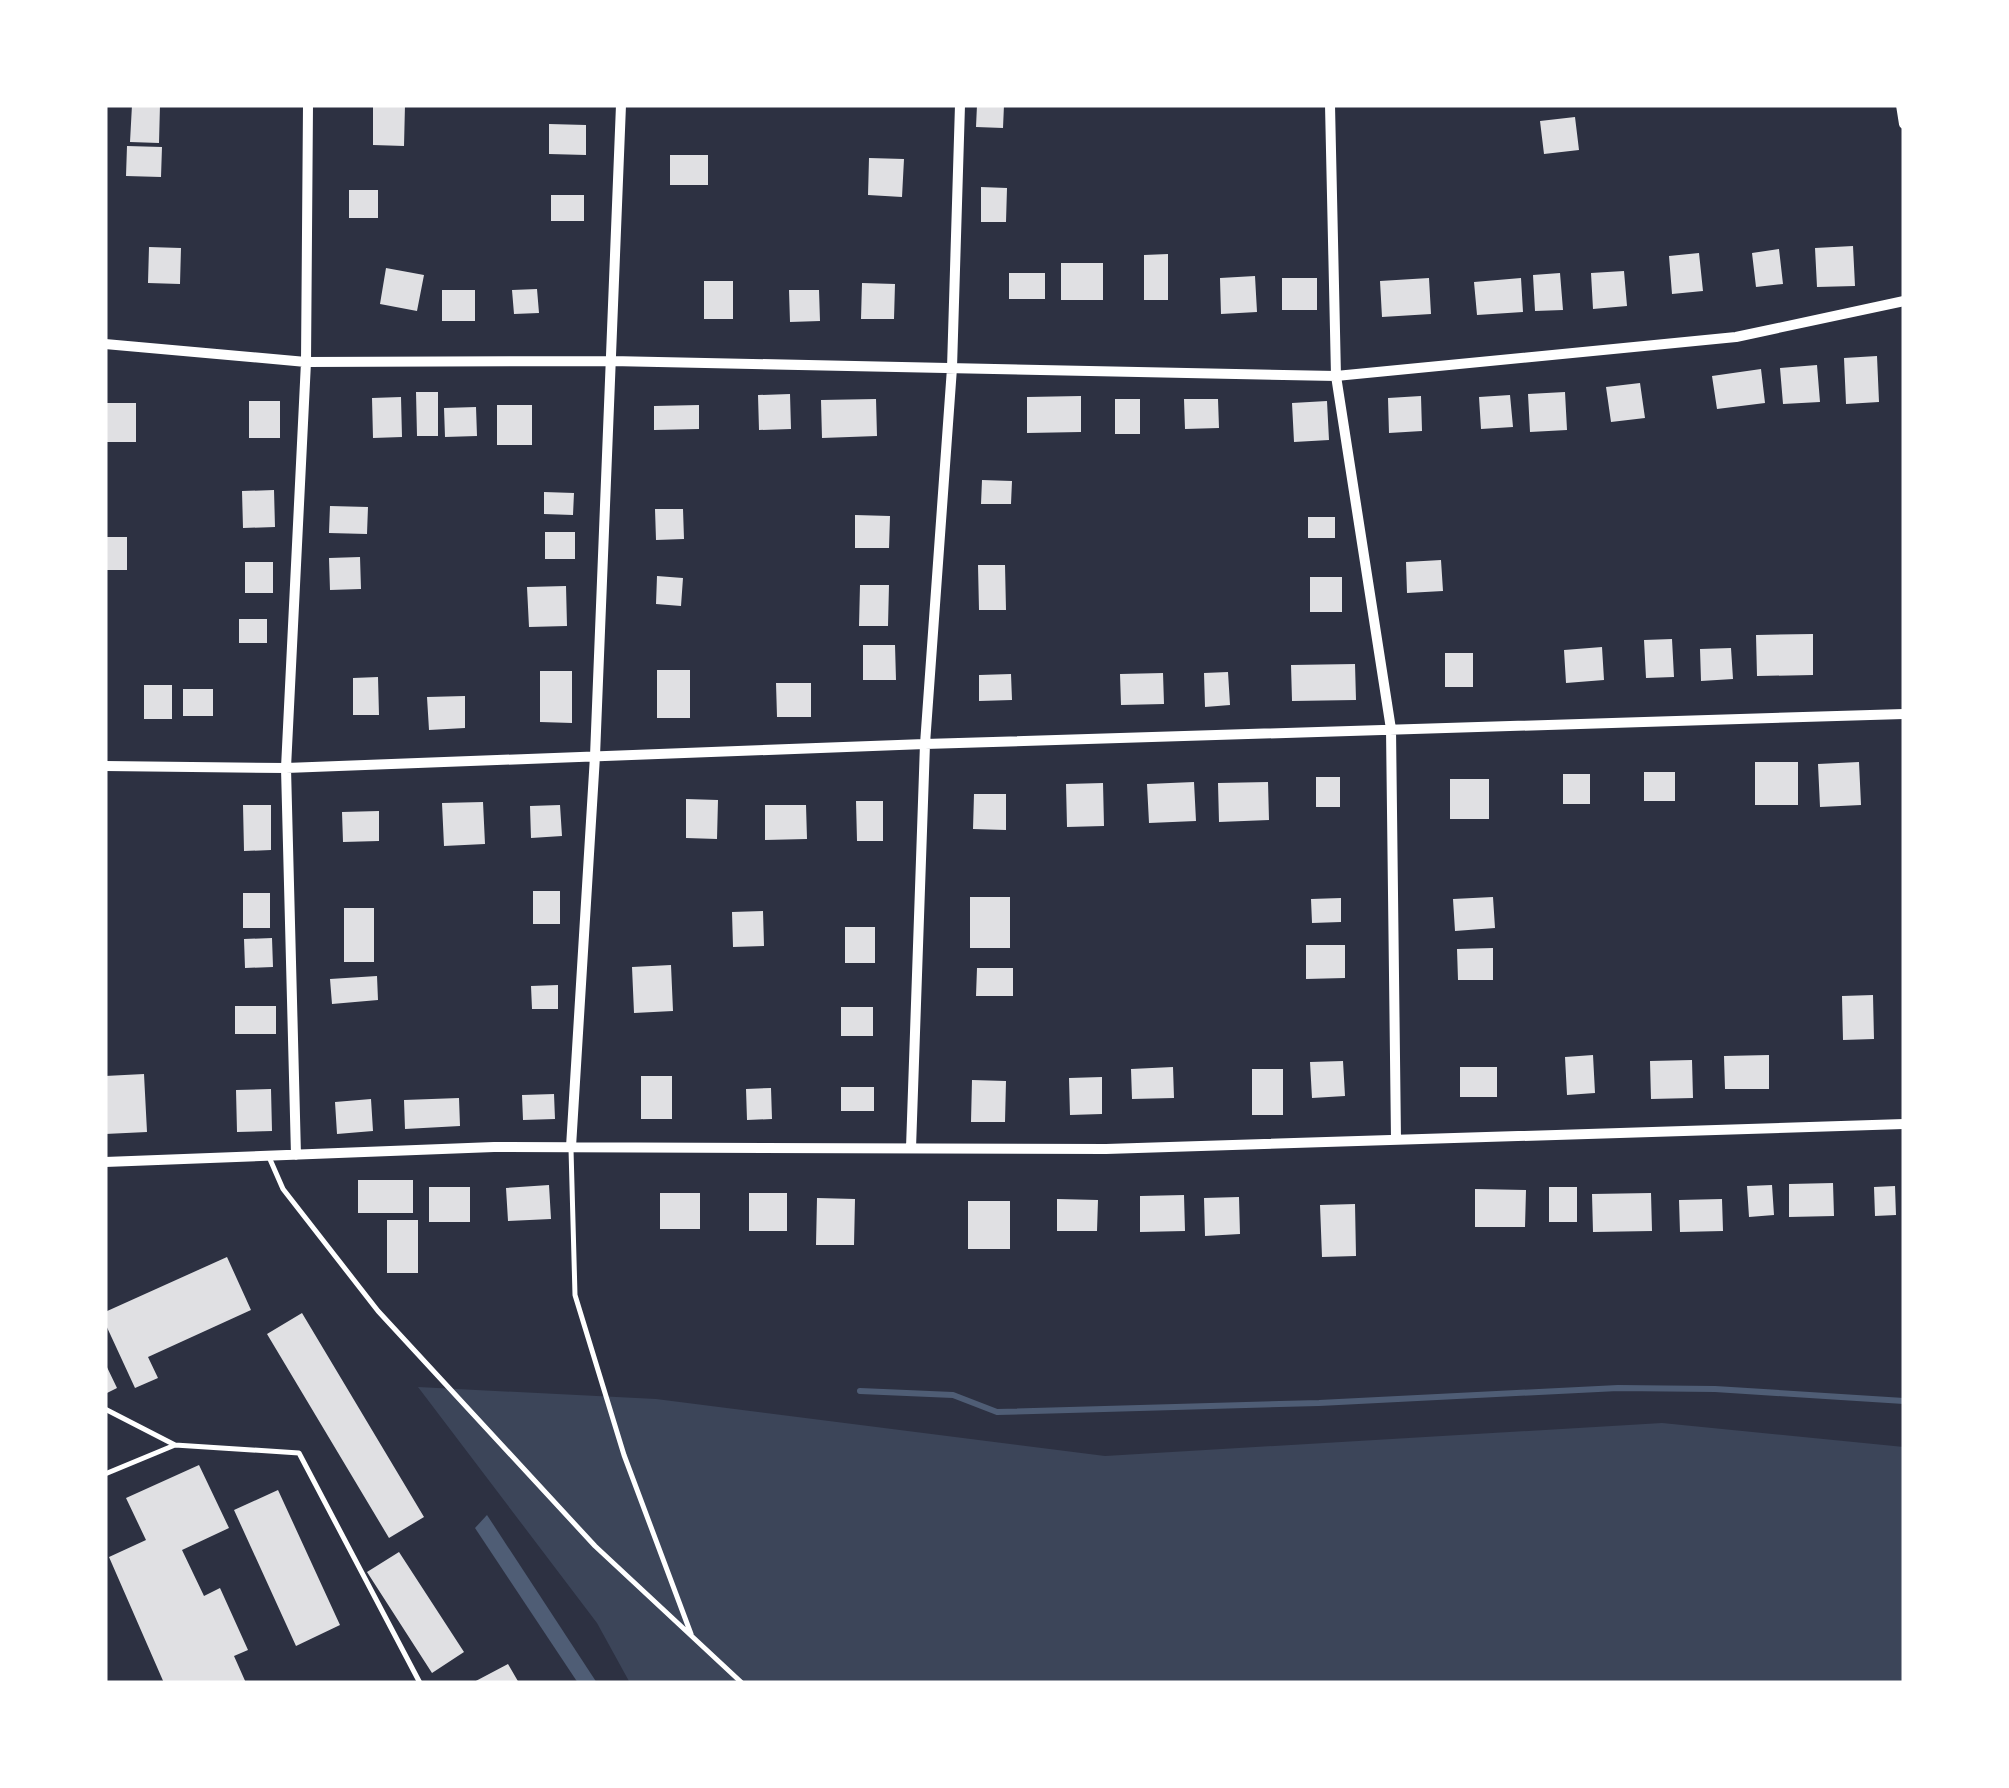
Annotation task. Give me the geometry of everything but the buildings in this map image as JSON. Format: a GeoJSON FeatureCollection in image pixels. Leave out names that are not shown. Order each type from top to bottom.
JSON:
{"type":"FeatureCollection","features":[{"type":"Feature","properties":{"kind":"street"},"geometry":{"type":"LineString","coordinates":[[296,1154],[286,768],[306,362],[308,105]]}},
{"type":"Feature","properties":{"kind":"street"},"geometry":{"type":"LineString","coordinates":[[571,1147],[595,756],[621,105]]}},
{"type":"Feature","properties":{"kind":"street"},"geometry":{"type":"LineString","coordinates":[[911,1148],[925,744],[952,368],[960,105]]}},
{"type":"Feature","properties":{"kind":"street"},"geometry":{"type":"LineString","coordinates":[[1330,105],[1336,376],[1391,729],[1396,1140]]}},
{"type":"Feature","properties":{"kind":"street"},"geometry":{"type":"LineString","coordinates":[[1901,105],[1904,124]]}},
{"type":"Feature","properties":{"kind":"street"},"geometry":{"type":"LineString","coordinates":[[105,344],[306,362],[612,362],[1336,376],[1736,336],[1904,301]]}},
{"type":"Feature","properties":{"kind":"street"},"geometry":{"type":"LineString","coordinates":[[105,766],[286,768],[1904,714]]}},
{"type":"Feature","properties":{"kind":"street"},"geometry":{"type":"LineString","coordinates":[[105,1162],[571,1147],[1106,1150],[1904,1124]]}},
{"type":"Feature","properties":{"kind":"lane"},"geometry":{"type":"LineString","coordinates":[[571,1147],[575,1295],[624,1455],[692,1636]]}},
{"type":"Feature","properties":{"kind":"lane"},"geometry":{"type":"LineString","coordinates":[[268,1157],[283,1189],[378,1311],[596,1546],[742,1683]]}},
{"type":"Feature","properties":{"kind":"lane"},"geometry":{"type":"LineString","coordinates":[[105,1409],[175,1446],[299,1453],[420,1683]]}},
{"type":"Feature","properties":{"kind":"lane"},"geometry":{"type":"LineString","coordinates":[[105,1474],[175,1446]]}},
{"type":"Feature","properties":{"kind":"shaded area"},"geometry":{"type":"Polygon","coordinates":[[[418,1387],[656,1399],[1105,1456],[1662,1423],[1904,1447],[1904,1683],[630,1683],[597,1623],[418,1387]]]}},
{"type":"Feature","properties":{"kind":"shaded area"},"geometry":{"type":"Polygon","coordinates":[[[487,1515],[597,1683],[578,1683],[475,1528],[487,1515]]]}},
{"type":"Feature","properties":{"kind":"waterway"},"geometry":{"type":"LineString","coordinates":[[860,1391],[953,1395],[997,1412],[1319,1403],[1618,1388],[1715,1389],[1904,1401]]}}]}
